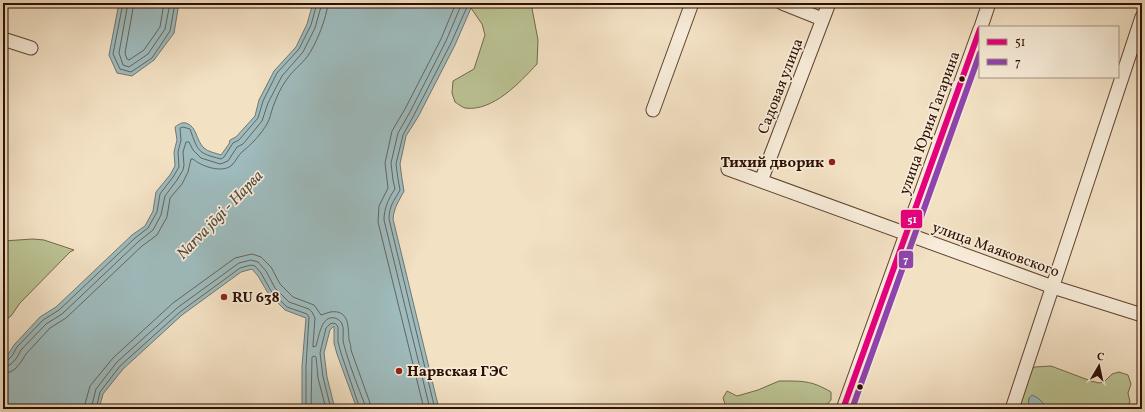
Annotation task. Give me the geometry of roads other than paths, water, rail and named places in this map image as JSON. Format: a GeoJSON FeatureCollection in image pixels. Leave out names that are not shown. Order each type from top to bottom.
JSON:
{"type":"FeatureCollection","features":[{"type":"Feature","properties":{"kind":"street"},"geometry":{"type":"LineString","coordinates":[[653,110],[692,3]]}},
{"type":"Feature","properties":{"kind":"street"},"geometry":{"type":"LineString","coordinates":[[782,3],[822,18]]}},
{"type":"Feature","properties":{"kind":"street","name":"Садовая улица"},"geometry":{"type":"LineString","coordinates":[[761,181],[829,3]]}},
{"type":"Feature","properties":{"kind":"street","name":"улица Юрия Гагарина"},"geometry":{"type":"LineString","coordinates":[[981,26],[989,3]]}},
{"type":"Feature","properties":{"kind":"street"},"geometry":{"type":"LineString","coordinates":[[1012,409],[1142,17]]}},
{"type":"Feature","properties":{"kind":"street","name":"улица Юрия Гагарина"},"geometry":{"type":"LineString","coordinates":[[843,409],[979,31]]}},
{"type":"Feature","properties":{"kind":"street"},"geometry":{"type":"LineString","coordinates":[[3,39],[31,48]]}},
{"type":"Feature","properties":{"kind":"street","name":"улица Маяковского"},"geometry":{"type":"LineString","coordinates":[[728,169],[1053,287],[1142,315]]}},
{"type":"Feature","properties":{"kind":"water"},"geometry":{"type":"Polygon","coordinates":[[[119,3],[179,3],[174,33],[154,60],[132,76],[117,73],[109,55],[119,3]]]}},
{"type":"Feature","properties":{"kind":"water","name":"Narva jõgi - Нарва"},"geometry":{"type":"Polygon","coordinates":[[[313,3],[471,3],[471,8],[455,45],[418,117],[406,136],[400,164],[404,191],[396,208],[393,219],[439,409],[357,409],[337,354],[334,343],[334,326],[330,330],[324,353],[327,377],[335,409],[302,409],[302,366],[306,318],[285,310],[268,293],[252,269],[241,272],[182,315],[123,369],[103,394],[99,409],[3,409],[3,359],[40,317],[56,307],[132,235],[145,226],[153,211],[156,192],[170,175],[175,166],[174,152],[177,140],[175,127],[183,123],[190,125],[204,148],[221,155],[229,144],[230,140],[236,137],[255,116],[259,100],[274,71],[296,47],[307,24],[313,3]]]}},
{"type":"Feature","properties":{"kind":"water"},"geometry":{"type":"Polygon","coordinates":[[[1032,395],[1044,404],[1043,409],[1028,409],[1029,398],[1032,395]]]}},
{"type":"Feature","properties":{"kind":"place","name":"Тихий дворик"},"geometry":{"type":"Point","coordinates":[832,162]}},
{"type":"Feature","properties":{"kind":"place","name":"RU 638"},"geometry":{"type":"Point","coordinates":[224,297]}},
{"type":"Feature","properties":{"kind":"place","name":"Нарвская ГЭС"},"geometry":{"type":"Point","coordinates":[399,371]}}]}
